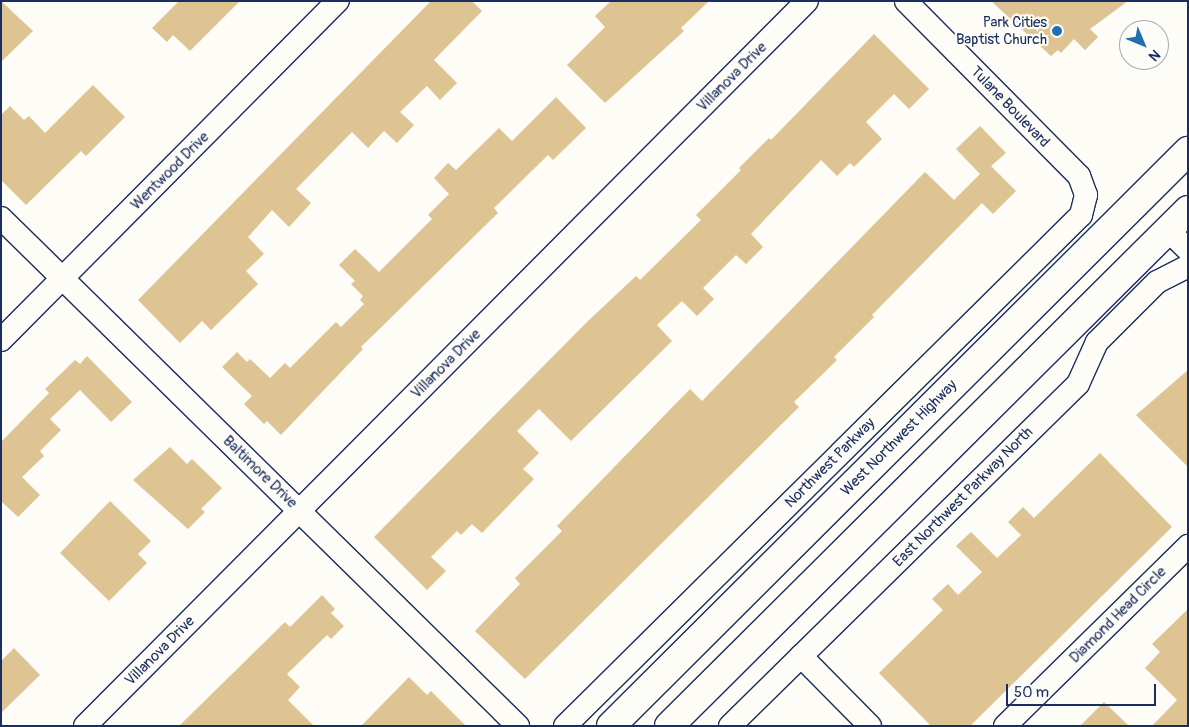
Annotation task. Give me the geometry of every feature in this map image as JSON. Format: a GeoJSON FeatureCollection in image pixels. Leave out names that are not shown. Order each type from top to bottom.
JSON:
{"type":"FeatureCollection","features":[{"type":"Feature","properties":{"kind":"main road","name":"West Northwest Highway"},"geometry":{"type":"LineString","coordinates":[[611,726],[1188,151]]}},
{"type":"Feature","properties":{"kind":"main road"},"geometry":{"type":"LineString","coordinates":[[669,726],[1176,222],[1188,189]]}},
{"type":"Feature","properties":{"kind":"street","name":"Wentwood Drive"},"geometry":{"type":"LineString","coordinates":[[1,340],[338,1]]}},
{"type":"Feature","properties":{"kind":"street","name":"Villanova Drive"},"geometry":{"type":"LineString","coordinates":[[85,726],[807,1]]}},
{"type":"Feature","properties":{"kind":"street","name":"Tulane Boulevard"},"geometry":{"type":"LineString","coordinates":[[906,1],[1079,176],[1086,195]]}},
{"type":"Feature","properties":{"kind":"street","name":"Northwest Parkway"},"geometry":{"type":"LineString","coordinates":[[565,726],[1080,215],[1086,195]]}},
{"type":"Feature","properties":{"kind":"street","name":"Baltimore Drive"},"geometry":{"type":"LineString","coordinates":[[1,218],[518,726]]}},
{"type":"Feature","properties":{"kind":"street"},"geometry":{"type":"LineString","coordinates":[[1176,222],[1188,250]]}},
{"type":"Feature","properties":{"kind":"street","name":"East Northwest Parkway North"},"geometry":{"type":"LineString","coordinates":[[730,726],[1078,384],[1097,342],[1157,282],[1188,266]]}},
{"type":"Feature","properties":{"kind":"street","name":"Diamond Head Circle"},"geometry":{"type":"LineString","coordinates":[[1006,726],[1188,546]]}},
{"type":"Feature","properties":{"kind":"street"},"geometry":{"type":"LineString","coordinates":[[801,656],[870,726]]}},
{"type":"Feature","properties":{"kind":"building"},"geometry":{"type":"Polygon","coordinates":[[[1,1],[33,31],[1,62],[1,1]]]}},
{"type":"Feature","properties":{"kind":"building"},"geometry":{"type":"Polygon","coordinates":[[[179,1],[240,1],[190,51],[173,35],[167,42],[152,28],[179,1]]]}},
{"type":"Feature","properties":{"kind":"building"},"geometry":{"type":"Polygon","coordinates":[[[431,1],[472,1],[482,11],[434,60],[457,83],[440,100],[427,86],[400,112],[414,125],[397,143],[384,131],[368,148],[352,132],[296,189],[311,203],[289,227],[272,210],[248,237],[264,254],[246,271],[258,284],[211,330],[202,321],[180,343],[138,300],[431,1]]]}},
{"type":"Feature","properties":{"kind":"building"},"geometry":{"type":"Polygon","coordinates":[[[611,1],[709,1],[681,28],[684,31],[605,103],[567,65],[605,27],[595,16],[611,1]]]}},
{"type":"Feature","properties":{"kind":"building","name":"Park Cities Baptist Church"},"geometry":{"type":"Polygon","coordinates":[[[991,1],[1128,1],[1090,29],[1098,37],[1085,50],[1074,39],[1061,53],[1058,50],[1051,56],[991,1]]]}},
{"type":"Feature","properties":{"kind":"building"},"geometry":{"type":"Polygon","coordinates":[[[874,34],[929,89],[909,109],[894,94],[866,122],[882,139],[854,167],[850,163],[837,176],[821,160],[751,234],[763,247],[746,264],[736,255],[703,288],[714,299],[697,316],[682,301],[657,325],[672,341],[571,441],[539,409],[517,431],[539,453],[523,469],[534,479],[482,533],[472,524],[461,535],[457,531],[431,557],[446,571],[427,590],[374,537],[588,321],[636,276],[640,280],[701,220],[696,215],[741,170],[739,168],[769,138],[771,140],[874,34]]]}},
{"type":"Feature","properties":{"kind":"building"},"geometry":{"type":"Polygon","coordinates":[[[93,85],[125,117],[86,156],[81,151],[26,205],[1,180],[1,115],[10,106],[24,120],[29,116],[45,133],[93,85]]]}},
{"type":"Feature","properties":{"kind":"building"},"geometry":{"type":"Polygon","coordinates":[[[556,97],[586,128],[553,160],[548,155],[494,208],[498,213],[361,347],[363,349],[281,435],[267,421],[264,424],[244,404],[252,396],[222,367],[237,352],[247,362],[250,359],[270,378],[285,363],[290,368],[336,322],[341,327],[364,304],[360,300],[363,296],[351,284],[355,281],[339,265],[355,249],[379,272],[432,219],[428,215],[449,194],[434,178],[448,163],[456,170],[499,128],[512,141],[556,97]]]}},
{"type":"Feature","properties":{"kind":"building"},"geometry":{"type":"Polygon","coordinates":[[[980,126],[1006,153],[991,166],[1016,191],[993,214],[982,203],[872,315],[874,317],[834,357],[837,360],[794,402],[799,407],[525,679],[475,631],[520,584],[515,578],[562,531],[557,526],[690,389],[702,401],[925,172],[954,200],[980,174],[956,149],[980,126]]]}},
{"type":"Feature","properties":{"kind":"building"},"geometry":{"type":"Polygon","coordinates":[[[87,356],[132,402],[111,422],[80,390],[50,419],[61,430],[40,451],[44,456],[22,477],[40,495],[18,517],[1,501],[1,442],[49,393],[45,389],[75,360],[80,364],[87,356]]]}},
{"type":"Feature","properties":{"kind":"building"},"geometry":{"type":"Polygon","coordinates":[[[1188,370],[1188,467],[1136,415],[1188,370]]]}},
{"type":"Feature","properties":{"kind":"building"},"geometry":{"type":"Polygon","coordinates":[[[170,447],[187,464],[192,459],[222,488],[201,509],[205,512],[188,529],[133,480],[170,447]]]}},
{"type":"Feature","properties":{"kind":"building"},"geometry":{"type":"Polygon","coordinates":[[[1100,453],[1172,527],[970,726],[931,726],[879,673],[943,610],[932,599],[948,584],[958,595],[982,572],[956,546],[971,532],[997,558],[1021,535],[1008,522],[1023,507],[1034,518],[1100,453]]]}},
{"type":"Feature","properties":{"kind":"building"},"geometry":{"type":"Polygon","coordinates":[[[110,501],[151,541],[138,554],[147,563],[109,601],[60,553],[110,501]]]}},
{"type":"Feature","properties":{"kind":"building"},"geometry":{"type":"Polygon","coordinates":[[[322,595],[335,609],[331,613],[344,626],[331,639],[327,635],[287,674],[300,687],[288,700],[314,726],[179,726],[285,622],[290,627],[322,595]]]}},
{"type":"Feature","properties":{"kind":"building"},"geometry":{"type":"Polygon","coordinates":[[[1188,609],[1188,726],[1152,726],[1177,700],[1145,668],[1160,652],[1152,644],[1188,609]]]}},
{"type":"Feature","properties":{"kind":"building"},"geometry":{"type":"Polygon","coordinates":[[[14,648],[40,675],[1,713],[1,661],[14,648]]]}},
{"type":"Feature","properties":{"kind":"building"},"geometry":{"type":"Polygon","coordinates":[[[409,677],[427,695],[431,691],[466,726],[361,726],[409,677]]]}},
{"type":"Feature","properties":{"kind":"building"},"geometry":{"type":"Polygon","coordinates":[[[1104,702],[1129,726],[1080,726],[1104,702]]]}},
{"type":"Feature","properties":{"kind":"place","name":"Park Cities Baptist Church"},"geometry":{"type":"Point","coordinates":[1057,31]}}]}
